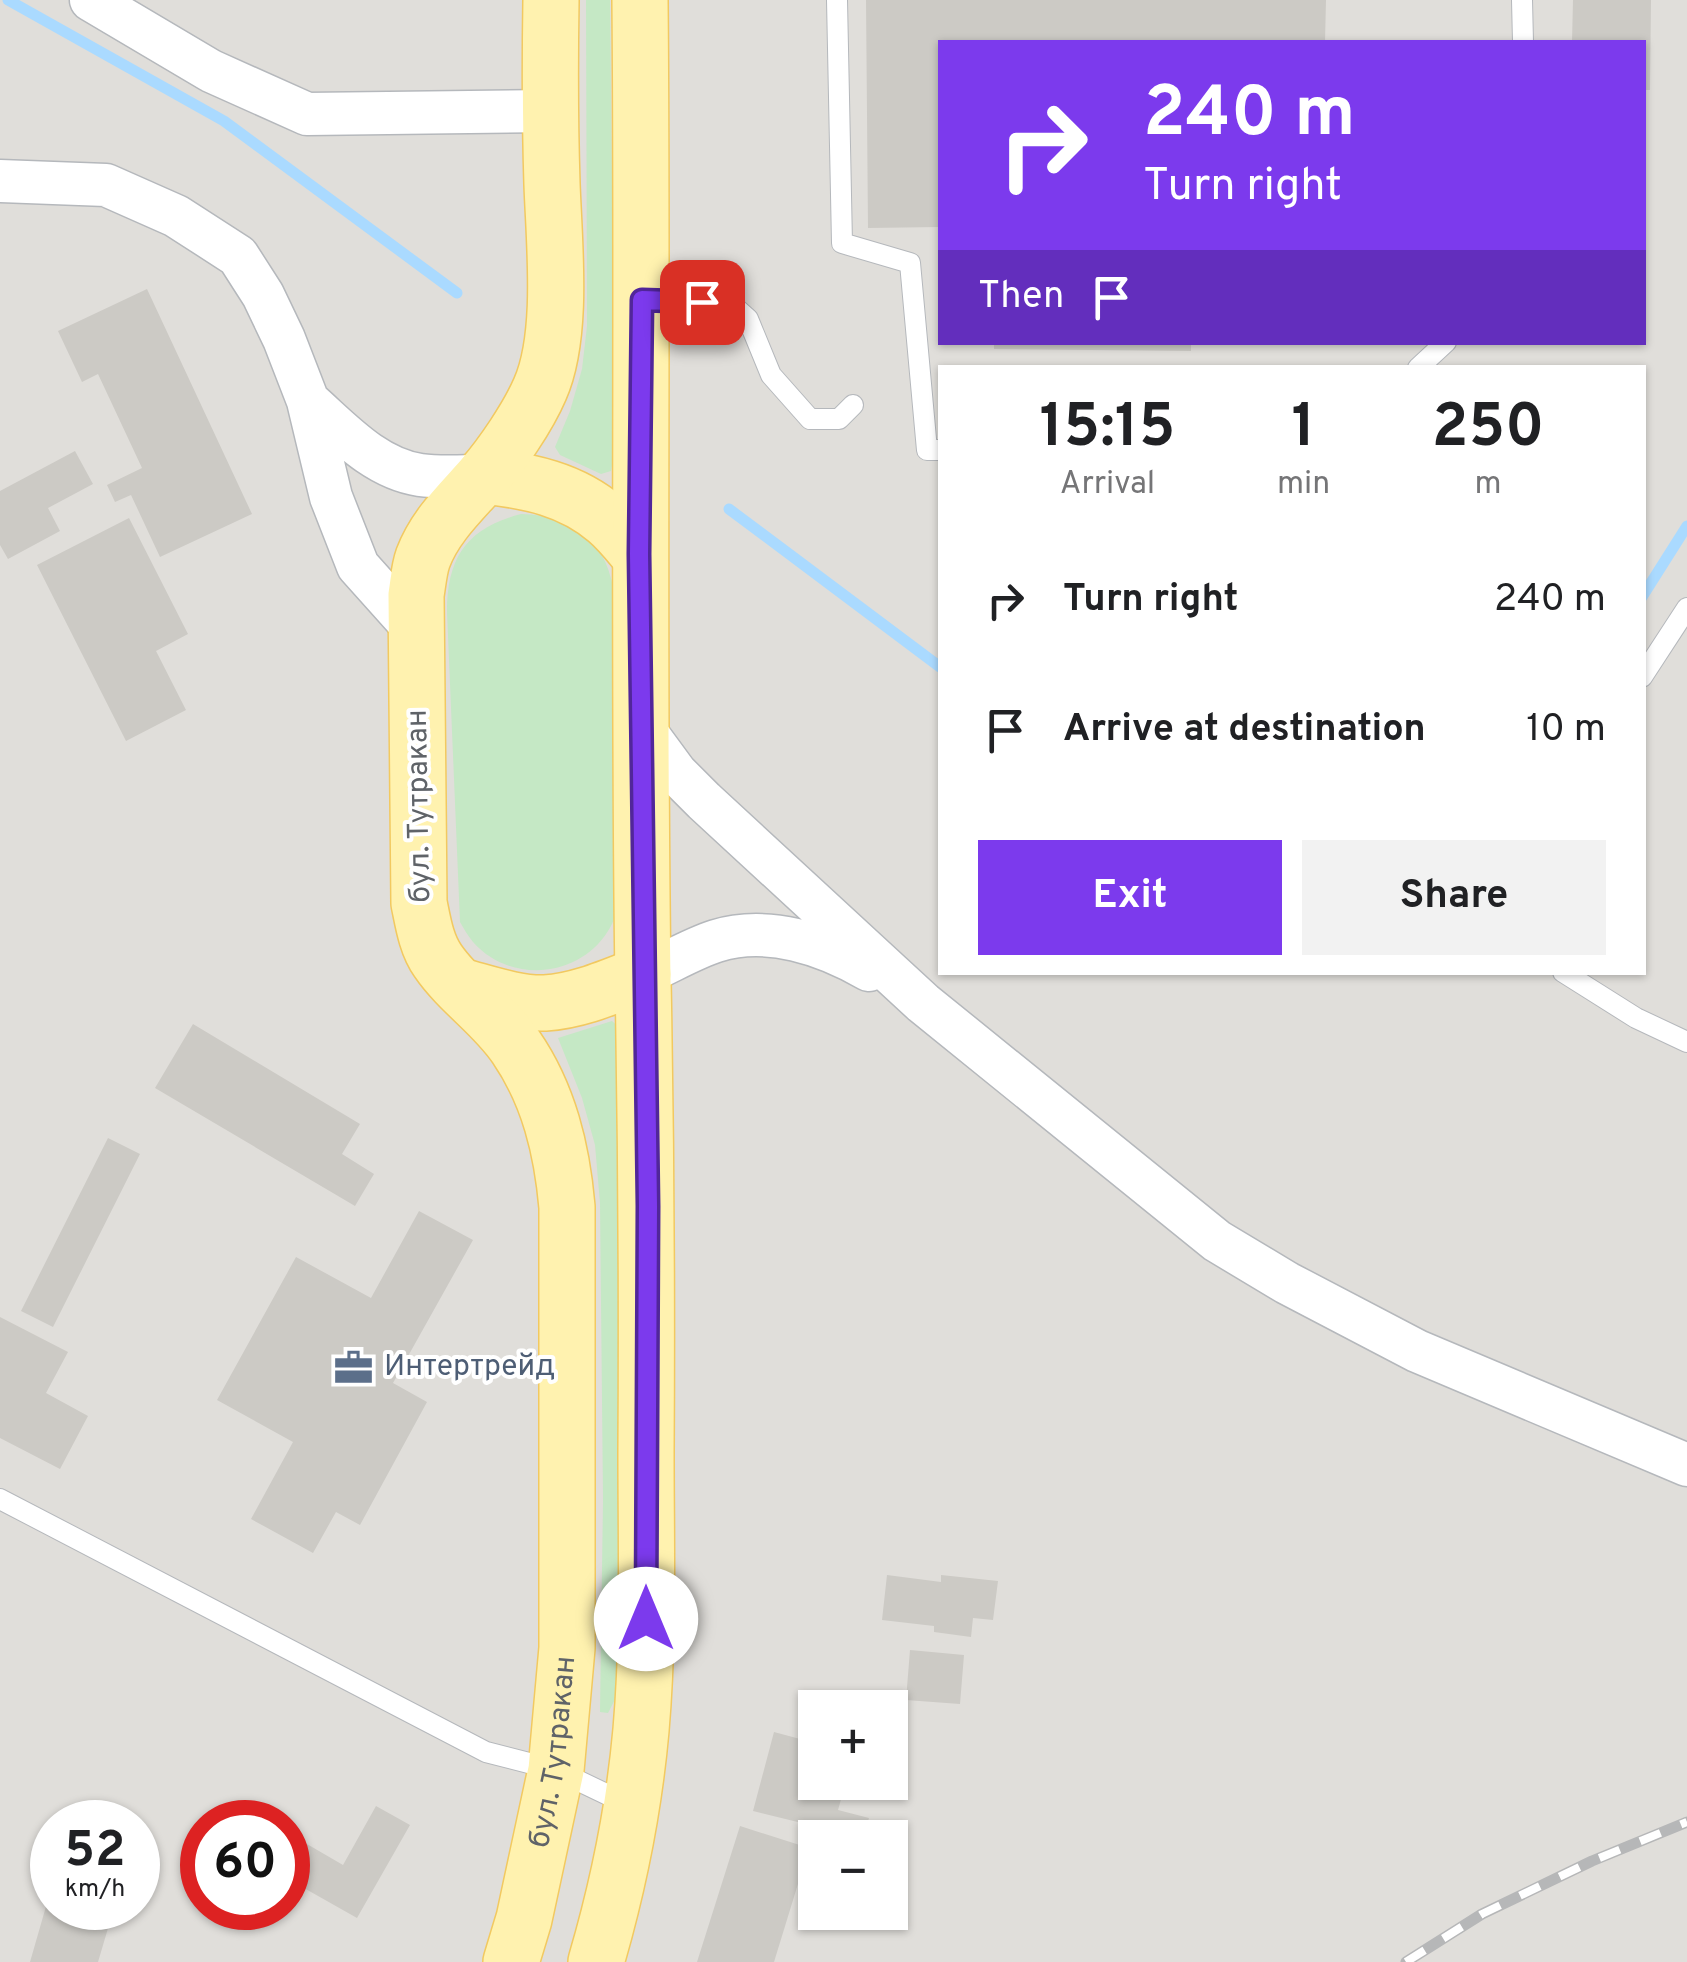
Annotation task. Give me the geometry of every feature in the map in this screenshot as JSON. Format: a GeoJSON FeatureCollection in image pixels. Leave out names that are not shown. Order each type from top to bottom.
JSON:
{"type":"FeatureCollection","features":[{"type":"Feature","properties":{"kind":"main road","name":"бул. Тутракан"},"geometry":{"type":"LineString","coordinates":[[511,1962],[556,1770],[568,1648],[567,1207],[563,1165],[548,1109],[516,1047],[437,960],[424,931],[419,903],[416,595],[423,558],[439,526],[508,443],[541,388],[550,356],[554,291],[550,0]]}},
{"type":"Feature","properties":{"kind":"main road"},"geometry":{"type":"LineString","coordinates":[[596,1962],[614,1898],[630,1806],[641,1732],[645,1656],[648,1206],[640,724],[640,0]]}},
{"type":"Feature","properties":{"kind":"main road"},"geometry":{"type":"LineString","coordinates":[[484,476],[563,492],[609,521],[639,554]]}},
{"type":"Feature","properties":{"kind":"main road"},"geometry":{"type":"LineString","coordinates":[[460,986],[542,1003],[594,992],[643,974]]}},
{"type":"Feature","properties":{"kind":"street"},"geometry":{"type":"LineString","coordinates":[[91,0],[211,71],[307,114],[550,111]]}},
{"type":"Feature","properties":{"kind":"street"},"geometry":{"type":"LineString","coordinates":[[0,181],[106,185],[176,216],[238,256],[264,296],[308,401],[332,497],[358,566],[418,633]]}},
{"type":"Feature","properties":{"kind":"street"},"geometry":{"type":"LineString","coordinates":[[308,401],[388,466],[424,476],[484,476]]}},
{"type":"Feature","properties":{"kind":"street"},"geometry":{"type":"LineString","coordinates":[[640,724],[676,773],[704,802],[923,1002],[1216,1242],[1416,1351],[1687,1466]]}},
{"type":"Feature","properties":{"kind":"street"},"geometry":{"type":"LineString","coordinates":[[643,974],[717,941],[750,936],[798,939],[855,962],[923,1002]]}},
{"type":"Feature","properties":{"kind":"lane"},"geometry":{"type":"LineString","coordinates":[[836,0],[842,242],[910,263],[928,450],[938,450]]}},
{"type":"Feature","properties":{"kind":"lane"},"geometry":{"type":"LineString","coordinates":[[1522,0],[1523,40]]}},
{"type":"Feature","properties":{"kind":"lane"},"geometry":{"type":"LineString","coordinates":[[642,300],[728,302],[748,319],[771,375],[810,418],[839,419],[853,405]]}},
{"type":"Feature","properties":{"kind":"lane"},"geometry":{"type":"LineString","coordinates":[[1421,365],[1443,345]]}},
{"type":"Feature","properties":{"kind":"lane"},"geometry":{"type":"LineString","coordinates":[[1646,671],[1687,608]]}},
{"type":"Feature","properties":{"kind":"lane"},"geometry":{"type":"LineString","coordinates":[[1567,975],[1636,1018],[1687,1042]]}},
{"type":"Feature","properties":{"kind":"lane"},"geometry":{"type":"LineString","coordinates":[[0,1499],[486,1752],[556,1770],[630,1806]]}},
{"type":"Feature","properties":{"kind":"shaded area"},"geometry":{"type":"Polygon","coordinates":[[[0,0],[1687,0],[1687,1962],[0,1962],[0,0]]]}},
{"type":"Feature","properties":{"kind":"green space"},"geometry":{"type":"Polygon","coordinates":[[[586,0],[610,0],[615,448],[611,471],[601,474],[560,455],[555,447],[582,369],[587,326],[586,0]]]}},
{"type":"Feature","properties":{"kind":"green space"},"geometry":{"type":"Polygon","coordinates":[[[521,514],[558,520],[586,536],[605,562],[615,598],[618,909],[595,947],[580,958],[544,970],[506,965],[488,956],[460,922],[448,593],[456,561],[474,537],[487,527],[521,514]]]}},
{"type":"Feature","properties":{"kind":"green space"},"geometry":{"type":"Polygon","coordinates":[[[612,1021],[623,1031],[619,1692],[608,1713],[600,1712],[600,1203],[595,1145],[582,1098],[558,1038],[612,1021]]]}},
{"type":"Feature","properties":{"kind":"building"},"geometry":{"type":"Polygon","coordinates":[[[866,0],[1326,0],[1325,40],[938,40],[938,227],[868,228],[866,0]]]}},
{"type":"Feature","properties":{"kind":"building"},"geometry":{"type":"Polygon","coordinates":[[[1573,0],[1651,0],[1650,90],[1646,90],[1646,40],[1572,40],[1573,0]]]}},
{"type":"Feature","properties":{"kind":"building"},"geometry":{"type":"Polygon","coordinates":[[[147,289],[252,514],[160,557],[131,495],[115,502],[107,485],[142,468],[98,374],[82,382],[58,331],[147,289]]]}},
{"type":"Feature","properties":{"kind":"building"},"geometry":{"type":"Polygon","coordinates":[[[994,345],[1191,345],[1191,351],[994,349],[994,345]]]}},
{"type":"Feature","properties":{"kind":"building"},"geometry":{"type":"Polygon","coordinates":[[[75,451],[93,484],[48,508],[60,531],[8,559],[0,545],[0,491],[75,451]]]}},
{"type":"Feature","properties":{"kind":"building"},"geometry":{"type":"Polygon","coordinates":[[[129,518],[188,634],[156,651],[186,710],[126,741],[37,565],[129,518]]]}},
{"type":"Feature","properties":{"kind":"building"},"geometry":{"type":"Polygon","coordinates":[[[193,1024],[360,1124],[342,1154],[374,1174],[355,1206],[155,1088],[193,1024]]]}},
{"type":"Feature","properties":{"kind":"building"},"geometry":{"type":"Polygon","coordinates":[[[108,1138],[140,1154],[53,1327],[21,1311],[108,1138]]]}},
{"type":"Feature","properties":{"kind":"building"},"geometry":{"type":"Polygon","coordinates":[[[419,1211],[473,1240],[393,1383],[427,1402],[360,1525],[336,1512],[313,1553],[251,1519],[293,1442],[217,1400],[296,1257],[371,1298],[419,1211]]]}},
{"type":"Feature","properties":{"kind":"building"},"geometry":{"type":"Polygon","coordinates":[[[0,1317],[68,1352],[46,1393],[88,1416],[60,1469],[0,1438],[0,1317]]]}},
{"type":"Feature","properties":{"kind":"building"},"geometry":{"type":"Polygon","coordinates":[[[887,1575],[941,1582],[941,1575],[998,1581],[993,1620],[973,1618],[971,1637],[934,1632],[934,1626],[882,1620],[887,1575]]]}},
{"type":"Feature","properties":{"kind":"building"},"geometry":{"type":"Polygon","coordinates":[[[910,1650],[964,1655],[960,1704],[908,1700],[910,1650]]]}},
{"type":"Feature","properties":{"kind":"building"},"geometry":{"type":"Polygon","coordinates":[[[774,1732],[798,1738],[798,1800],[841,1800],[838,1810],[869,1818],[798,1822],[753,1811],[774,1732]]]}},
{"type":"Feature","properties":{"kind":"building"},"geometry":{"type":"Polygon","coordinates":[[[376,1806],[410,1825],[357,1918],[310,1891],[310,1846],[343,1865],[376,1806]]]}},
{"type":"Feature","properties":{"kind":"building"},"geometry":{"type":"Polygon","coordinates":[[[740,1826],[798,1844],[798,1884],[774,1962],[697,1962],[740,1826]]]}},
{"type":"Feature","properties":{"kind":"building"},"geometry":{"type":"Polygon","coordinates":[[[39,1930],[107,1930],[98,1962],[30,1962],[39,1930]]]}},
{"type":"Feature","properties":{"kind":"waterway"},"geometry":{"type":"LineString","coordinates":[[8,0],[224,121],[457,293]]}},
{"type":"Feature","properties":{"kind":"waterway"},"geometry":{"type":"LineString","coordinates":[[729,509],[938,666]]}},
{"type":"Feature","properties":{"kind":"waterway"},"geometry":{"type":"LineString","coordinates":[[1646,591],[1687,526]]}},
{"type":"Feature","properties":{"kind":"railway"},"geometry":{"type":"LineString","coordinates":[[1406,1962],[1482,1914],[1592,1861],[1687,1822]]}},
{"type":"Feature","properties":{"kind":"place","name":"Интертрейд"},"geometry":{"type":"Point","coordinates":[354,1367]}},
{"type":"Feature","properties":{"kind":"route"},"geometry":{"type":"LineString","coordinates":[[646,1619],[648,1206],[639,554],[642,300],[702,302]]}}]}
